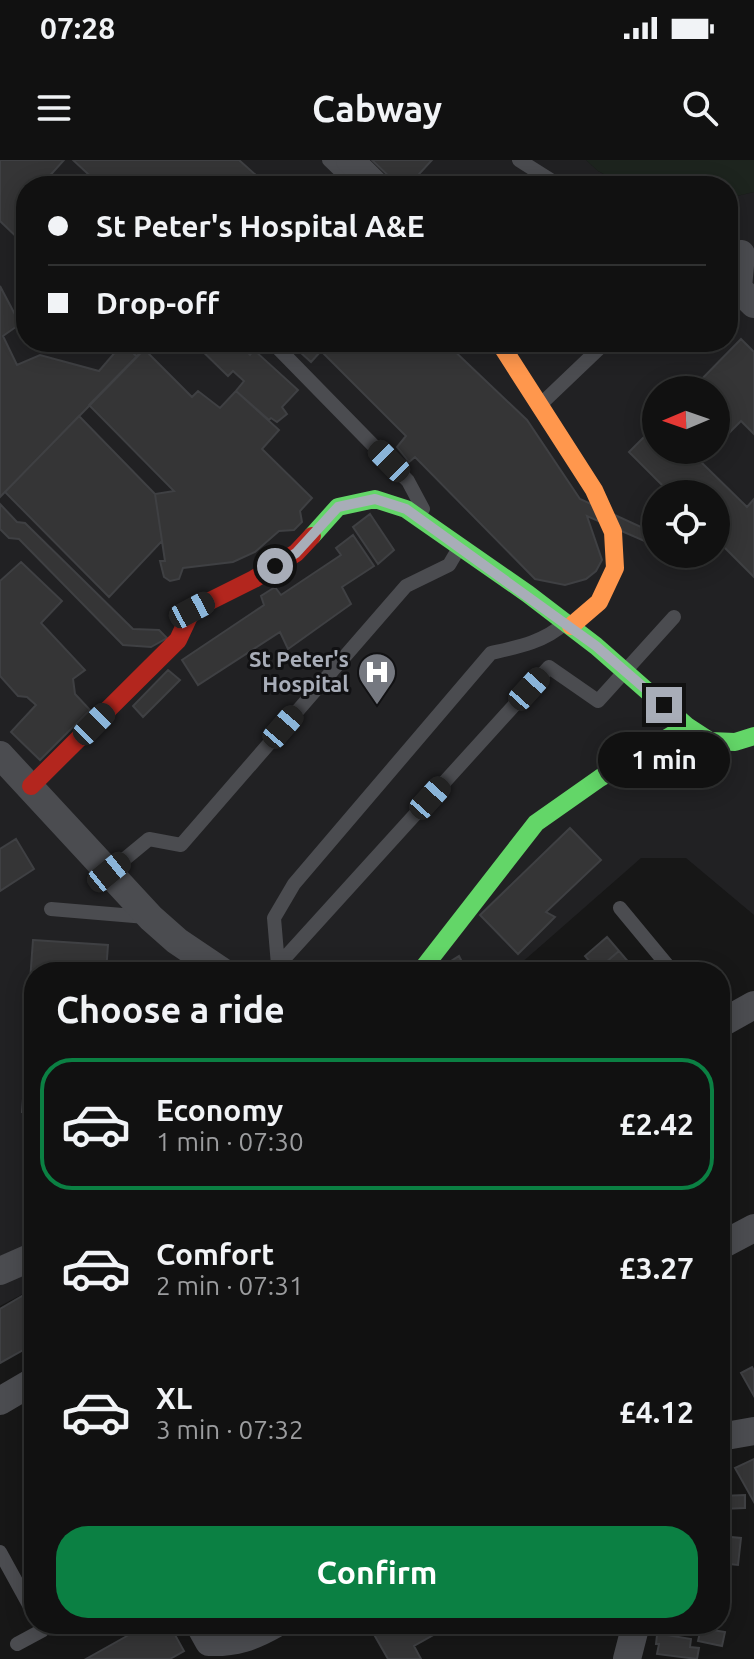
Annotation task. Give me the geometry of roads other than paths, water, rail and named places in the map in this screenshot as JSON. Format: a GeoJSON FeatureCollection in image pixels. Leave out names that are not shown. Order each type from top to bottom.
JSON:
{"type":"FeatureCollection","features":[{"type":"Feature","properties":{"kind":"street"},"geometry":{"type":"LineString","coordinates":[[350,160],[365,176]]}},
{"type":"Feature","properties":{"kind":"street"},"geometry":{"type":"LineString","coordinates":[[741,252],[746,296]]}},
{"type":"Feature","properties":{"kind":"street"},"geometry":{"type":"LineString","coordinates":[[505,352],[594,490],[613,532],[615,568],[599,602],[568,624]]}},
{"type":"Feature","properties":{"kind":"street"},"geometry":{"type":"LineString","coordinates":[[31,786],[178,640],[192,610],[254,579],[296,553],[338,507],[375,499],[406,509],[568,624],[687,726],[710,741],[735,742],[754,736]]}},
{"type":"Feature","properties":{"kind":"street"},"geometry":{"type":"LineString","coordinates":[[428,962],[536,823],[600,778],[687,726]]}},
{"type":"Feature","properties":{"kind":"street"},"geometry":{"type":"LineString","coordinates":[[0,755],[151,918],[208,962]]}},
{"type":"Feature","properties":{"kind":"street"},"geometry":{"type":"LineString","coordinates":[[730,1018],[754,1005]]}},
{"type":"Feature","properties":{"kind":"street"},"geometry":{"type":"LineString","coordinates":[[730,1241],[754,1228]]}},
{"type":"Feature","properties":{"kind":"street"},"geometry":{"type":"LineString","coordinates":[[0,1271],[24,1260]]}},
{"type":"Feature","properties":{"kind":"street"},"geometry":{"type":"LineString","coordinates":[[0,1401],[24,1387]]}},
{"type":"Feature","properties":{"kind":"street"},"geometry":{"type":"LineString","coordinates":[[730,1435],[754,1431]]}},
{"type":"Feature","properties":{"kind":"street"},"geometry":{"type":"LineString","coordinates":[[205,1634],[209,1642],[233,1643],[258,1634]]}},
{"type":"Feature","properties":{"kind":"street"},"geometry":{"type":"LineString","coordinates":[[627,1659],[633,1634]]}},
{"type":"Feature","properties":{"kind":"lane"},"geometry":{"type":"LineString","coordinates":[[329,160],[346,176]]}},
{"type":"Feature","properties":{"kind":"lane"},"geometry":{"type":"LineString","coordinates":[[519,160],[545,176]]}},
{"type":"Feature","properties":{"kind":"lane"},"geometry":{"type":"LineString","coordinates":[[540,173],[543,176]]}},
{"type":"Feature","properties":{"kind":"lane"},"geometry":{"type":"LineString","coordinates":[[282,352],[408,481],[433,527]]}},
{"type":"Feature","properties":{"kind":"lane"},"geometry":{"type":"LineString","coordinates":[[539,406],[596,352]]}},
{"type":"Feature","properties":{"kind":"lane"},"geometry":{"type":"LineString","coordinates":[[109,872],[149,839],[181,845],[406,586],[449,565],[460,547]]}},
{"type":"Feature","properties":{"kind":"lane"},"geometry":{"type":"LineString","coordinates":[[280,962],[549,667],[598,701],[674,617]]}},
{"type":"Feature","properties":{"kind":"lane"},"geometry":{"type":"LineString","coordinates":[[275,962],[274,918],[294,884],[491,653],[526,645],[554,634],[568,624]]}},
{"type":"Feature","properties":{"kind":"lane"},"geometry":{"type":"LineString","coordinates":[[620,908],[665,962]]}},
{"type":"Feature","properties":{"kind":"lane"},"geometry":{"type":"LineString","coordinates":[[51,909],[151,918]]}},
{"type":"Feature","properties":{"kind":"lane"},"geometry":{"type":"LineString","coordinates":[[0,1552],[24,1596]]}},
{"type":"Feature","properties":{"kind":"lane"},"geometry":{"type":"LineString","coordinates":[[17,1644],[33,1634]]}},
{"type":"Feature","properties":{"kind":"place","name":"St Peter's Hospital"},"geometry":{"type":"Point","coordinates":[377,706]}}]}
